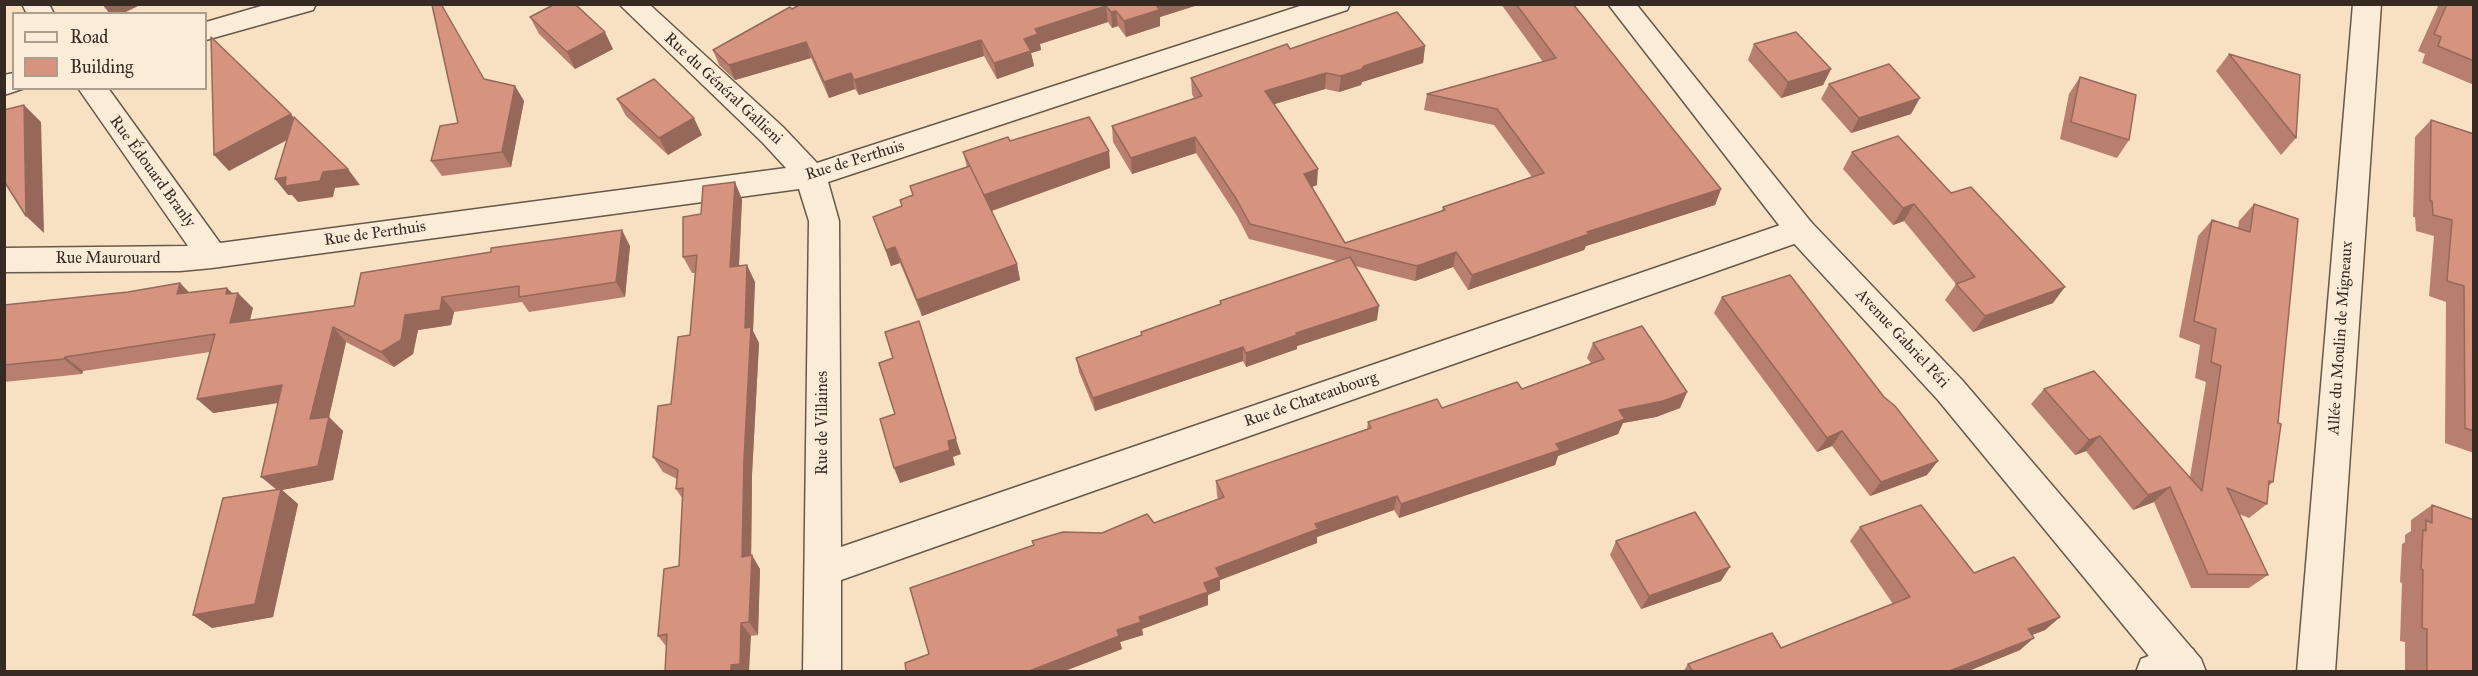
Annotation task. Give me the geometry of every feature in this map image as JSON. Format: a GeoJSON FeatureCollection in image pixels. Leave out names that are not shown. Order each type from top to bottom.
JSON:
{"type":"FeatureCollection","features":[{"type":"Feature","properties":{"kind":"street"},"geometry":{"type":"LineString","coordinates":[[207,31],[303,4]]}},
{"type":"Feature","properties":{"kind":"street","name":"Rue du Général Gallieni"},"geometry":{"type":"LineString","coordinates":[[632,4],[773,135],[811,176]]}},
{"type":"Feature","properties":{"kind":"street","name":"Rue de Perthuis"},"geometry":{"type":"LineString","coordinates":[[212,256],[811,176],[1337,4]]}},
{"type":"Feature","properties":{"kind":"street","name":"Avenue Gabriel Péri"},"geometry":{"type":"LineString","coordinates":[[1621,4],[1800,230],[1950,390],[2173,668]]}},
{"type":"Feature","properties":{"kind":"street","name":"Allée du Moulin de Migneaux"},"geometry":{"type":"LineString","coordinates":[[2316,672],[2367,4]]}},
{"type":"Feature","properties":{"kind":"street","name":"Rue Édouard Branly"},"geometry":{"type":"LineString","coordinates":[[93,90],[212,256]]}},
{"type":"Feature","properties":{"kind":"street","name":"Rue de Villaines"},"geometry":{"type":"LineString","coordinates":[[811,176],[824,220],[822,672]]}},
{"type":"Feature","properties":{"kind":"street","name":"Rue de Chateaubourg"},"geometry":{"type":"LineString","coordinates":[[823,570],[1800,230]]}},
{"type":"Feature","properties":{"kind":"street","name":"Rue Maurouard"},"geometry":{"type":"LineString","coordinates":[[4,260],[180,259],[212,256]]}},
{"type":"Feature","properties":{"kind":"building"},"geometry":{"type":"Polygon","coordinates":[[[433,4],[441,4],[484,79],[515,86],[502,152],[431,161],[440,126],[458,123],[433,4]]]}},
{"type":"Feature","properties":{"kind":"building"},"geometry":{"type":"Polygon","coordinates":[[[555,4],[575,4],[605,32],[567,52],[530,17],[555,4]]]}},
{"type":"Feature","properties":{"kind":"building"},"geometry":{"type":"Polygon","coordinates":[[[801,4],[1156,4],[1159,10],[1124,21],[1116,11],[1111,12],[1106,6],[1035,29],[1038,34],[1024,39],[1031,51],[994,63],[981,40],[854,80],[851,73],[824,82],[806,42],[729,65],[713,50],[790,7],[792,9],[801,4]]]}},
{"type":"Feature","properties":{"kind":"building"},"geometry":{"type":"Polygon","coordinates":[[[1516,4],[1573,4],[1721,189],[1587,232],[1589,234],[1472,275],[1456,252],[1417,266],[1250,224],[1237,200],[1195,137],[1131,158],[1112,126],[1202,96],[1191,78],[1287,44],[1290,49],[1397,12],[1425,46],[1341,76],[1326,73],[1265,91],[1318,169],[1304,174],[1345,243],[1445,210],[1443,207],[1544,173],[1497,109],[1427,94],[1556,58],[1516,4]]]}},
{"type":"Feature","properties":{"kind":"building"},"geometry":{"type":"Polygon","coordinates":[[[2447,4],[2474,4],[2474,61],[2438,46],[2441,37],[2434,34],[2447,4]]]}},
{"type":"Feature","properties":{"kind":"building"},"geometry":{"type":"Polygon","coordinates":[[[1796,32],[1831,69],[1788,82],[1754,44],[1796,32]]]}},
{"type":"Feature","properties":{"kind":"building"},"geometry":{"type":"Polygon","coordinates":[[[211,37],[291,114],[214,155],[211,37]]]}},
{"type":"Feature","properties":{"kind":"building"},"geometry":{"type":"Polygon","coordinates":[[[2229,54],[2300,75],[2296,138],[2229,54]]]}},
{"type":"Feature","properties":{"kind":"building"},"geometry":{"type":"Polygon","coordinates":[[[1889,64],[1920,98],[1859,118],[1829,84],[1889,64]]]}},
{"type":"Feature","properties":{"kind":"building"},"geometry":{"type":"Polygon","coordinates":[[[2080,77],[2136,95],[2129,140],[2071,122],[2080,77]]]}},
{"type":"Feature","properties":{"kind":"building"},"geometry":{"type":"Polygon","coordinates":[[[654,79],[694,118],[659,138],[617,99],[654,79]]]}},
{"type":"Feature","properties":{"kind":"building"},"geometry":{"type":"Polygon","coordinates":[[[24,105],[26,216],[4,181],[4,110],[24,105]]]}},
{"type":"Feature","properties":{"kind":"building"},"geometry":{"type":"Polygon","coordinates":[[[294,117],[348,169],[323,172],[320,181],[285,186],[286,177],[275,179],[294,117]]]}},
{"type":"Feature","properties":{"kind":"building"},"geometry":{"type":"Polygon","coordinates":[[[1089,117],[1109,151],[984,195],[963,152],[1008,137],[1010,141],[1089,117]]]}},
{"type":"Feature","properties":{"kind":"building"},"geometry":{"type":"Polygon","coordinates":[[[2431,120],[2474,134],[2474,431],[2465,428],[2464,286],[2447,281],[2452,220],[2433,215],[2432,201],[2430,201],[2431,120]]]}},
{"type":"Feature","properties":{"kind":"building"},"geometry":{"type":"Polygon","coordinates":[[[1898,136],[1951,193],[1971,187],[2065,287],[1985,316],[1956,284],[1975,277],[1914,204],[1903,208],[1852,152],[1898,136]]]}},
{"type":"Feature","properties":{"kind":"building"},"geometry":{"type":"Polygon","coordinates":[[[970,166],[1017,264],[917,300],[895,247],[886,250],[873,217],[902,206],[900,200],[913,195],[910,186],[970,166]]]}},
{"type":"Feature","properties":{"kind":"building"},"geometry":{"type":"Polygon","coordinates":[[[735,182],[730,267],[747,265],[745,328],[751,327],[744,459],[742,557],[752,555],[749,622],[741,623],[740,664],[731,665],[731,672],[665,672],[667,634],[658,636],[664,569],[679,566],[683,488],[676,489],[678,470],[653,457],[658,406],[671,404],[678,337],[690,335],[697,255],[683,257],[683,217],[701,214],[703,186],[735,182]]]}},
{"type":"Feature","properties":{"kind":"building"},"geometry":{"type":"Polygon","coordinates":[[[2254,204],[2298,219],[2278,423],[2281,424],[2273,482],[2269,481],[2267,504],[2227,488],[2268,575],[2208,574],[2170,487],[2148,495],[2100,436],[2089,440],[2044,389],[2094,371],[2202,491],[2221,366],[2211,362],[2216,329],[2194,321],[2212,220],[2250,232],[2254,204]]]}},
{"type":"Feature","properties":{"kind":"building"},"geometry":{"type":"Polygon","coordinates":[[[622,230],[616,282],[519,297],[519,286],[442,297],[440,310],[405,315],[401,340],[381,352],[333,327],[310,419],[329,417],[318,466],[261,477],[282,385],[197,399],[215,334],[65,357],[64,359],[4,365],[4,305],[128,292],[180,283],[177,294],[227,288],[226,294],[238,293],[230,323],[354,306],[361,273],[491,252],[491,248],[622,230]]]}},
{"type":"Feature","properties":{"kind":"building"},"geometry":{"type":"Polygon","coordinates":[[[1350,257],[1379,306],[1296,333],[1297,335],[1246,353],[1243,347],[1093,398],[1076,358],[1221,304],[1220,301],[1350,257]]]}},
{"type":"Feature","properties":{"kind":"building"},"geometry":{"type":"Polygon","coordinates":[[[1790,275],[1884,397],[1895,406],[1938,461],[1881,482],[1842,431],[1827,438],[1722,297],[1790,275]]]}},
{"type":"Feature","properties":{"kind":"building"},"geometry":{"type":"Polygon","coordinates":[[[919,321],[956,439],[948,441],[950,450],[894,468],[880,419],[895,414],[879,363],[893,358],[885,332],[919,321]]]}},
{"type":"Feature","properties":{"kind":"building"},"geometry":{"type":"Polygon","coordinates":[[[1642,326],[1687,392],[1663,401],[1619,410],[1625,419],[1556,444],[1560,450],[1401,504],[1397,496],[1315,524],[1318,529],[1216,568],[1220,577],[1204,583],[1208,592],[1139,617],[1141,622],[1117,630],[1119,636],[1027,672],[903,672],[906,671],[905,663],[929,654],[910,588],[1034,545],[1032,541],[1063,532],[1102,533],[1147,514],[1154,523],[1224,497],[1216,481],[1371,428],[1368,422],[1437,399],[1442,408],[1517,382],[1522,389],[1604,359],[1593,343],[1642,326]]]}},
{"type":"Feature","properties":{"kind":"building"},"geometry":{"type":"Polygon","coordinates":[[[281,489],[255,604],[193,615],[223,498],[281,489]]]}},
{"type":"Feature","properties":{"kind":"building"},"geometry":{"type":"Polygon","coordinates":[[[1921,505],[1974,573],[2014,557],[2060,617],[2028,629],[2034,638],[1947,672],[1693,672],[1688,664],[1772,633],[1781,648],[1910,597],[1860,527],[1921,505]]]}},
{"type":"Feature","properties":{"kind":"building"},"geometry":{"type":"Polygon","coordinates":[[[2432,505],[2474,520],[2474,672],[2427,672],[2427,629],[2422,628],[2423,570],[2421,569],[2423,530],[2426,531],[2426,520],[2432,523],[2432,505]]]}},
{"type":"Feature","properties":{"kind":"building"},"geometry":{"type":"Polygon","coordinates":[[[1695,512],[1730,567],[1649,596],[1616,541],[1695,512]]]}}]}
